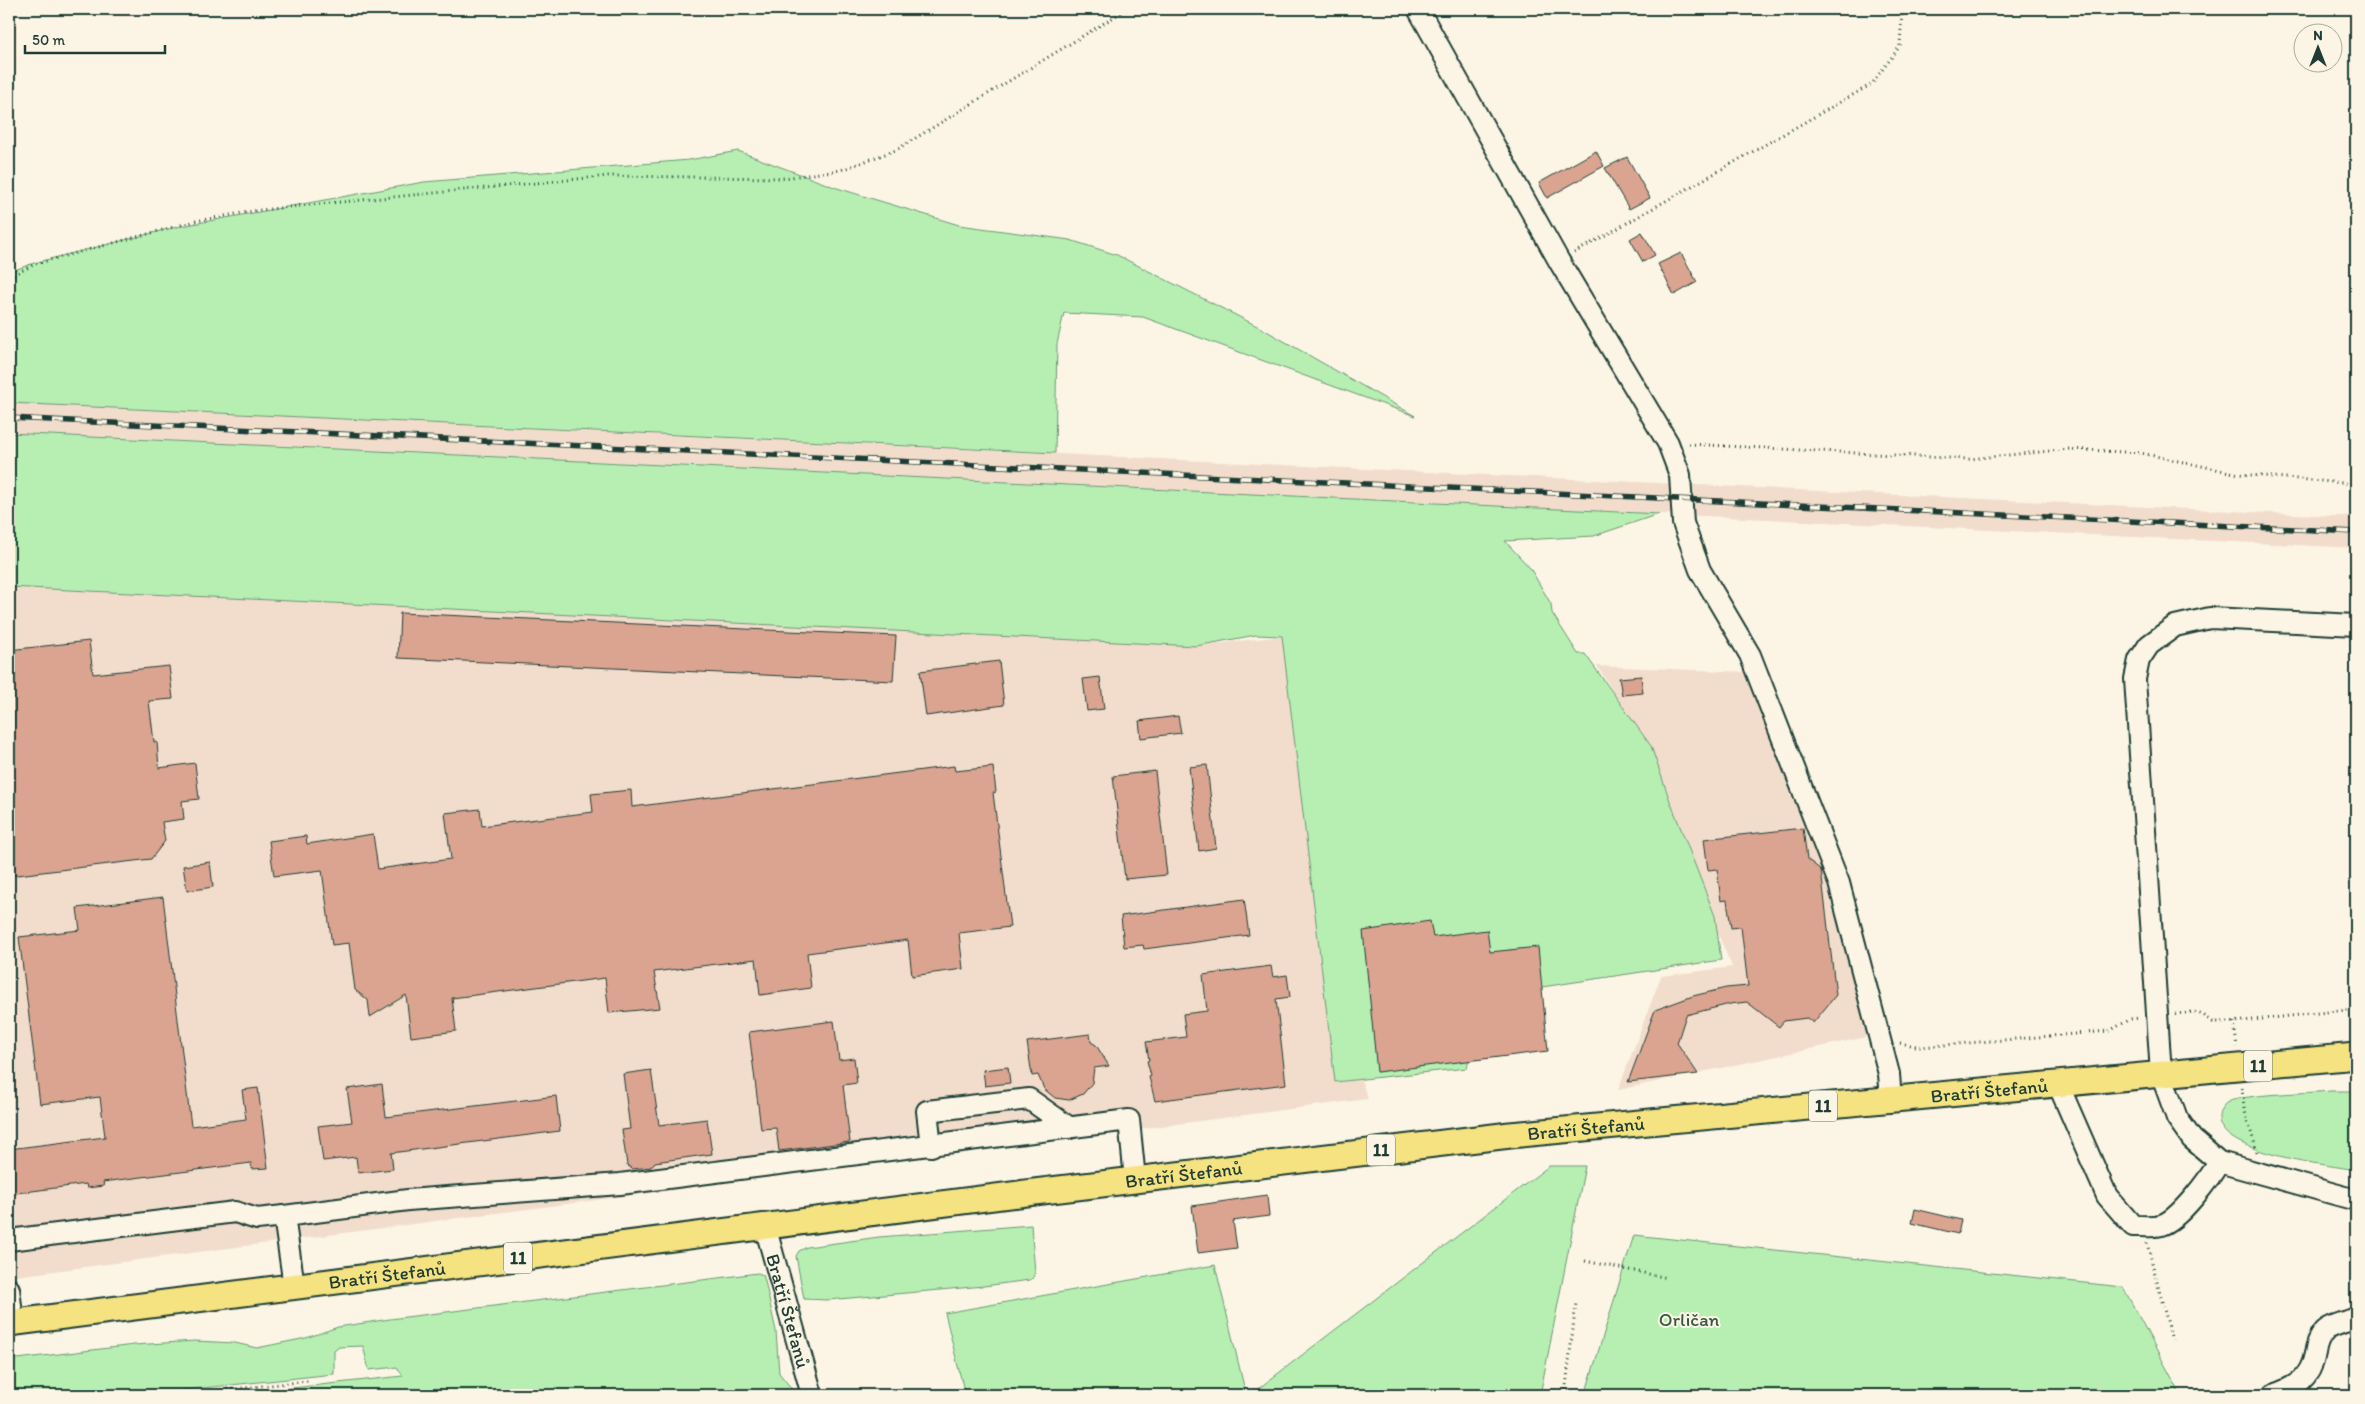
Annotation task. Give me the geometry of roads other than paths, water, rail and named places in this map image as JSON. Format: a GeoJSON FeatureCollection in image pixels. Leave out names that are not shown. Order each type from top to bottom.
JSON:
{"type":"FeatureCollection","features":[{"type":"Feature","properties":{"kind":"main road","name":"11"},"geometry":{"type":"LineString","coordinates":[[2161,1074],[2356,1056]]}},
{"type":"Feature","properties":{"kind":"main road","name":"Bratří Štefanů"},"geometry":{"type":"LineString","coordinates":[[11,1323],[1135,1179],[1510,1135],[2161,1074]]}},
{"type":"Feature","properties":{"kind":"street"},"geometry":{"type":"LineString","coordinates":[[1418,9],[1559,261],[1668,443],[1680,475],[1683,523],[1700,570],[1750,655],[1839,883],[1890,1074],[1891,1100]]}},
{"type":"Feature","properties":{"kind":"street"},"geometry":{"type":"LineString","coordinates":[[2356,625],[2210,618],[2175,626],[2149,645],[2139,660],[2135,679],[2161,1074],[2177,1118],[2192,1139],[2219,1162],[2356,1200]]}},
{"type":"Feature","properties":{"kind":"street"},"geometry":{"type":"LineString","coordinates":[[2058,1084],[2107,1196],[2133,1226],[2162,1225],[2186,1206],[2214,1172],[2219,1162]]}},
{"type":"Feature","properties":{"kind":"street"},"geometry":{"type":"LineString","coordinates":[[932,1146],[927,1111],[1029,1100],[1070,1128]]}},
{"type":"Feature","properties":{"kind":"street"},"geometry":{"type":"LineString","coordinates":[[9,1240],[235,1212],[257,1219],[408,1200],[620,1184],[1129,1120],[1135,1179]]}},
{"type":"Feature","properties":{"kind":"street"},"geometry":{"type":"LineString","coordinates":[[284,1216],[294,1286]]}},
{"type":"Feature","properties":{"kind":"street","name":"Bratří Štefanů"},"geometry":{"type":"LineString","coordinates":[[765,1226],[812,1395]]}},
{"type":"Feature","properties":{"kind":"street"},"geometry":{"type":"LineString","coordinates":[[9,1289],[11,1323]]}},
{"type":"Feature","properties":{"kind":"street"},"geometry":{"type":"LineString","coordinates":[[2273,1395],[2291,1389],[2304,1381],[2312,1367],[2317,1344],[2324,1331],[2356,1318]]}},
{"type":"Feature","properties":{"kind":"railway"},"geometry":{"type":"LineString","coordinates":[[9,418],[2356,532]]}},
{"type":"Feature","properties":{"kind":"park label","name":"Orličan"},"geometry":{"type":"Point","coordinates":[1689,1319]}}]}
